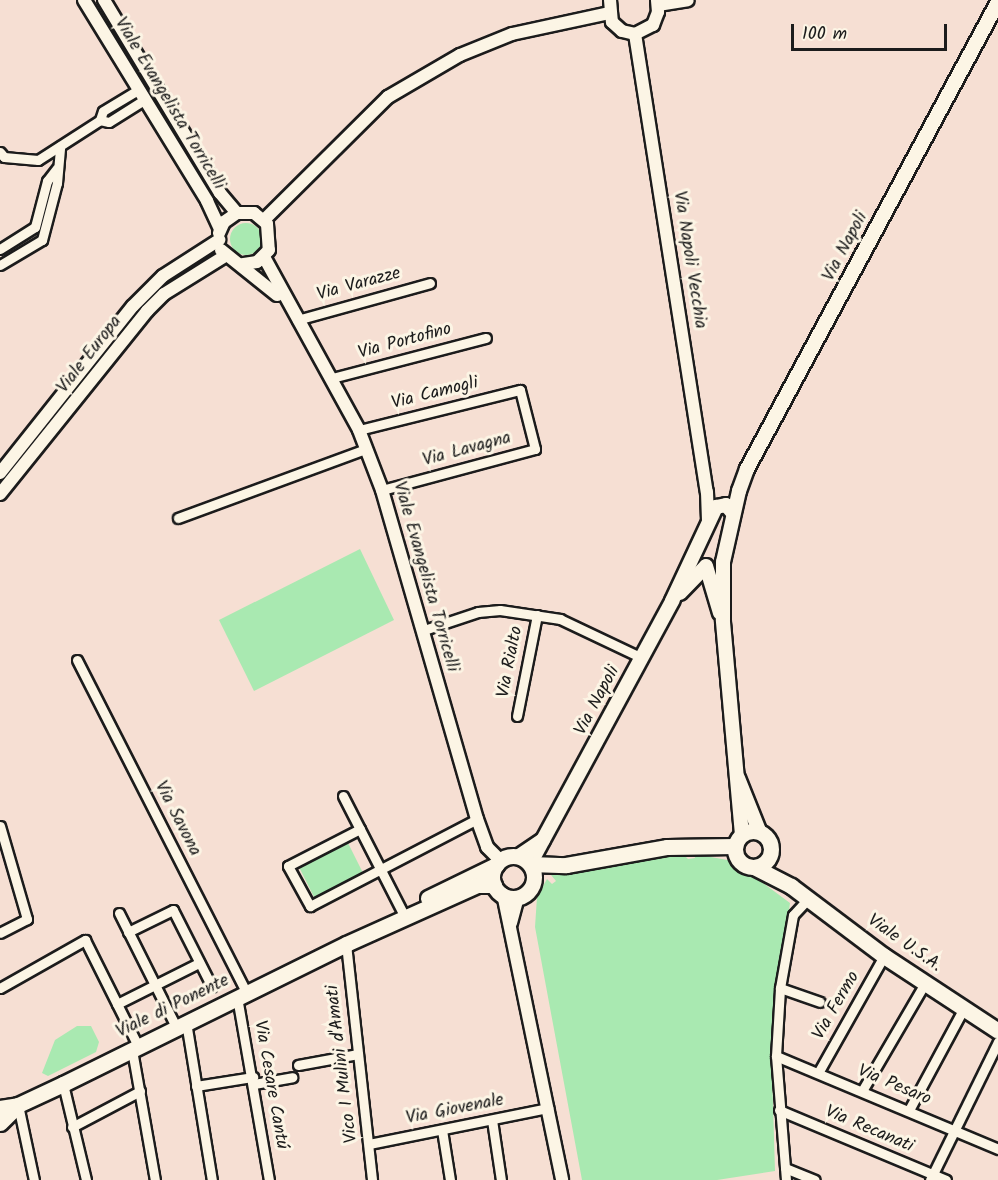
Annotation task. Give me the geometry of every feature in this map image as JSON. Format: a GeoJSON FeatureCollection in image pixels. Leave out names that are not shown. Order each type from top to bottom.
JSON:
{"type":"FeatureCollection","features":[{"type":"Feature","properties":{"kind":"main road","name":"Via Napoli"},"geometry":{"type":"LineString","coordinates":[[528,867],[672,601],[708,525],[719,505],[747,469],[998,2]]}},
{"type":"Feature","properties":{"kind":"main road","name":"Via Napoli"},"geometry":{"type":"LineString","coordinates":[[723,562],[733,513],[747,469]]}},
{"type":"Feature","properties":{"kind":"main road"},"geometry":{"type":"LineString","coordinates":[[719,505],[733,513]]}},
{"type":"Feature","properties":{"kind":"main road"},"geometry":{"type":"LineString","coordinates":[[695,553],[706,566],[714,598],[723,620]]}},
{"type":"Feature","properties":{"kind":"main road"},"geometry":{"type":"LineString","coordinates":[[672,601],[706,566],[723,562],[723,620],[738,778],[736,796],[738,846],[742,863],[754,867],[764,862],[770,852],[768,841],[760,833],[738,778]]}},
{"type":"Feature","properties":{"kind":"main road"},"geometry":{"type":"LineString","coordinates":[[687,586],[705,589],[714,598]]}},
{"type":"Feature","properties":{"kind":"main road"},"geometry":{"type":"LineString","coordinates":[[738,846],[760,833]]}},
{"type":"Feature","properties":{"kind":"main road","name":"Viale di Ponente"},"geometry":{"type":"LineString","coordinates":[[0,1108],[18,1105],[63,1084],[404,915],[498,863],[528,867],[566,865],[667,847],[738,846]]}},
{"type":"Feature","properties":{"kind":"main road","name":"Viale U.S.A."},"geometry":{"type":"LineString","coordinates":[[770,852],[791,886]]}},
{"type":"Feature","properties":{"kind":"main road"},"geometry":{"type":"LineString","coordinates":[[498,863],[505,892]]}},
{"type":"Feature","properties":{"kind":"main road","name":"Viale di Ponente"},"geometry":{"type":"LineString","coordinates":[[404,915],[477,885],[505,892],[530,890],[528,867]]}},
{"type":"Feature","properties":{"kind":"main road","name":"Viale U.S.A."},"geometry":{"type":"LineString","coordinates":[[754,867],[791,886],[885,956],[998,1031]]}},
{"type":"Feature","properties":{"kind":"main road","name":"Viale di Ponente"},"geometry":{"type":"LineString","coordinates":[[0,1123],[18,1105]]}},
{"type":"Feature","properties":{"kind":"street","name":"Viale Evangelista Torricelli"},"geometry":{"type":"LineString","coordinates":[[84,0],[207,201],[225,255],[242,264],[295,316]]}},
{"type":"Feature","properties":{"kind":"street","name":"Viale Evangelista Torricelli"},"geometry":{"type":"LineString","coordinates":[[104,0],[220,193],[237,213]]}},
{"type":"Feature","properties":{"kind":"street"},"geometry":{"type":"LineString","coordinates":[[264,220],[388,97],[460,55],[512,34],[610,6],[616,27],[635,34],[653,25],[657,2],[688,0]]}},
{"type":"Feature","properties":{"kind":"street","name":"Via Napoli Vecchia"},"geometry":{"type":"LineString","coordinates":[[635,34],[707,492],[708,525]]}},
{"type":"Feature","properties":{"kind":"street"},"geometry":{"type":"LineString","coordinates":[[0,152],[4,157],[38,160],[100,120],[103,111],[141,95]]}},
{"type":"Feature","properties":{"kind":"street"},"geometry":{"type":"LineString","coordinates":[[0,265],[42,240],[57,183],[60,146]]}},
{"type":"Feature","properties":{"kind":"street"},"geometry":{"type":"LineString","coordinates":[[0,249],[35,227],[47,181],[57,168]]}},
{"type":"Feature","properties":{"kind":"street"},"geometry":{"type":"LineString","coordinates":[[219,235],[237,213],[254,213],[264,220],[271,241],[264,257],[242,264]]}},
{"type":"Feature","properties":{"kind":"street","name":"Viale Europa"},"geometry":{"type":"LineString","coordinates":[[0,473],[133,306],[163,276],[219,235]]}},
{"type":"Feature","properties":{"kind":"street","name":"Viale Europa"},"geometry":{"type":"LineString","coordinates":[[0,494],[147,311],[164,294],[225,255]]}},
{"type":"Feature","properties":{"kind":"street","name":"Viale Evangelista Torricelli"},"geometry":{"type":"LineString","coordinates":[[264,257],[295,316],[332,378],[366,448],[382,490],[477,819],[488,847],[498,863]]}},
{"type":"Feature","properties":{"kind":"street","name":"Via Varazze"},"geometry":{"type":"LineString","coordinates":[[295,316],[430,283]]}},
{"type":"Feature","properties":{"kind":"street","name":"Via Portofino"},"geometry":{"type":"LineString","coordinates":[[332,378],[486,338]]}},
{"type":"Feature","properties":{"kind":"street","name":"Via Camogli"},"geometry":{"type":"LineString","coordinates":[[359,430],[520,390]]}},
{"type":"Feature","properties":{"kind":"street","name":"Via Lavagna"},"geometry":{"type":"LineString","coordinates":[[382,490],[535,449],[520,390]]}},
{"type":"Feature","properties":{"kind":"street"},"geometry":{"type":"LineString","coordinates":[[178,519],[366,448]]}},
{"type":"Feature","properties":{"kind":"street"},"geometry":{"type":"LineString","coordinates":[[707,492],[719,505]]}},
{"type":"Feature","properties":{"kind":"street"},"geometry":{"type":"LineString","coordinates":[[423,630],[478,612],[500,610],[560,619],[642,658]]}},
{"type":"Feature","properties":{"kind":"street","name":"Via Rialto"},"geometry":{"type":"LineString","coordinates":[[517,716],[537,615]]}},
{"type":"Feature","properties":{"kind":"street","name":"Via Savona"},"geometry":{"type":"LineString","coordinates":[[77,660],[242,995]]}},
{"type":"Feature","properties":{"kind":"street"},"geometry":{"type":"LineString","coordinates":[[343,796],[404,915]]}},
{"type":"Feature","properties":{"kind":"street"},"geometry":{"type":"LineString","coordinates":[[360,829],[288,866],[310,906],[477,819]]}},
{"type":"Feature","properties":{"kind":"street"},"geometry":{"type":"LineString","coordinates":[[0,826],[27,919],[0,933]]}},
{"type":"Feature","properties":{"kind":"street"},"geometry":{"type":"LineString","coordinates":[[505,892],[510,930],[562,1180]]}},
{"type":"Feature","properties":{"kind":"street"},"geometry":{"type":"LineString","coordinates":[[786,1180],[776,1056],[780,988],[793,915],[808,899]]}},
{"type":"Feature","properties":{"kind":"street"},"geometry":{"type":"LineString","coordinates":[[128,932],[173,910],[212,987]]}},
{"type":"Feature","properties":{"kind":"street"},"geometry":{"type":"LineString","coordinates":[[118,912],[154,986],[181,1025],[196,1086],[212,1180]]}},
{"type":"Feature","properties":{"kind":"street"},"geometry":{"type":"LineString","coordinates":[[0,988],[86,940],[135,1048],[155,1180]]}},
{"type":"Feature","properties":{"kind":"street","name":"Vico I Mulini d'Amati"},"geometry":{"type":"LineString","coordinates":[[346,944],[372,1180]]}},
{"type":"Feature","properties":{"kind":"street","name":"Via Fermo"},"geometry":{"type":"LineString","coordinates":[[818,1073],[885,956]]}},
{"type":"Feature","properties":{"kind":"street"},"geometry":{"type":"LineString","coordinates":[[117,1004],[199,963]]}},
{"type":"Feature","properties":{"kind":"street"},"geometry":{"type":"LineString","coordinates":[[862,1091],[925,983]]}},
{"type":"Feature","properties":{"kind":"street"},"geometry":{"type":"LineString","coordinates":[[780,988],[820,1002]]}},
{"type":"Feature","properties":{"kind":"street","name":"Via Cesare Cantú"},"geometry":{"type":"LineString","coordinates":[[242,995],[269,1180]]}},
{"type":"Feature","properties":{"kind":"street"},"geometry":{"type":"LineString","coordinates":[[909,1110],[964,1008]]}},
{"type":"Feature","properties":{"kind":"street"},"geometry":{"type":"LineString","coordinates":[[931,1177],[998,1042]]}},
{"type":"Feature","properties":{"kind":"street"},"geometry":{"type":"LineString","coordinates":[[298,1065],[358,1054]]}},
{"type":"Feature","properties":{"kind":"street","name":"Via Pesaro"},"geometry":{"type":"LineString","coordinates":[[776,1056],[998,1149]]}},
{"type":"Feature","properties":{"kind":"street"},"geometry":{"type":"LineString","coordinates":[[196,1086],[292,1077]]}},
{"type":"Feature","properties":{"kind":"street"},"geometry":{"type":"LineString","coordinates":[[63,1084],[86,1180]]}},
{"type":"Feature","properties":{"kind":"street"},"geometry":{"type":"LineString","coordinates":[[72,1127],[140,1091]]}},
{"type":"Feature","properties":{"kind":"street"},"geometry":{"type":"LineString","coordinates":[[18,1105],[34,1180]]}},
{"type":"Feature","properties":{"kind":"street","name":"Via Giovenale"},"geometry":{"type":"LineString","coordinates":[[369,1144],[548,1108]]}},
{"type":"Feature","properties":{"kind":"street","name":"Via Recanati"},"geometry":{"type":"LineString","coordinates":[[779,1110],[931,1177],[946,1180]]}},
{"type":"Feature","properties":{"kind":"street"},"geometry":{"type":"LineString","coordinates":[[492,1120],[501,1180]]}},
{"type":"Feature","properties":{"kind":"street"},"geometry":{"type":"LineString","coordinates":[[442,1130],[450,1180]]}},
{"type":"Feature","properties":{"kind":"street"},"geometry":{"type":"LineString","coordinates":[[785,1168],[815,1180]]}},
{"type":"Feature","properties":{"kind":"green space"},"geometry":{"type":"Polygon","coordinates":[[[246,223],[257,228],[262,239],[257,250],[246,255],[235,250],[230,239],[235,228],[246,223]]]}},
{"type":"Feature","properties":{"kind":"green space"},"geometry":{"type":"Polygon","coordinates":[[[360,549],[394,620],[254,691],[219,620],[360,549]]]}},
{"type":"Feature","properties":{"kind":"green space"},"geometry":{"type":"Polygon","coordinates":[[[348,843],[364,875],[315,899],[299,867],[348,843]]]}},
{"type":"Feature","properties":{"kind":"green space"},"geometry":{"type":"Polygon","coordinates":[[[683,854],[688,859],[695,858],[694,854],[733,861],[790,903],[771,1038],[775,1171],[717,1180],[582,1180],[535,927],[537,897],[547,879],[552,884],[556,881],[551,875],[683,854]]]}},
{"type":"Feature","properties":{"kind":"green space"},"geometry":{"type":"Polygon","coordinates":[[[77,1026],[91,1026],[99,1042],[96,1052],[48,1076],[42,1073],[55,1040],[77,1026]]]}}]}
